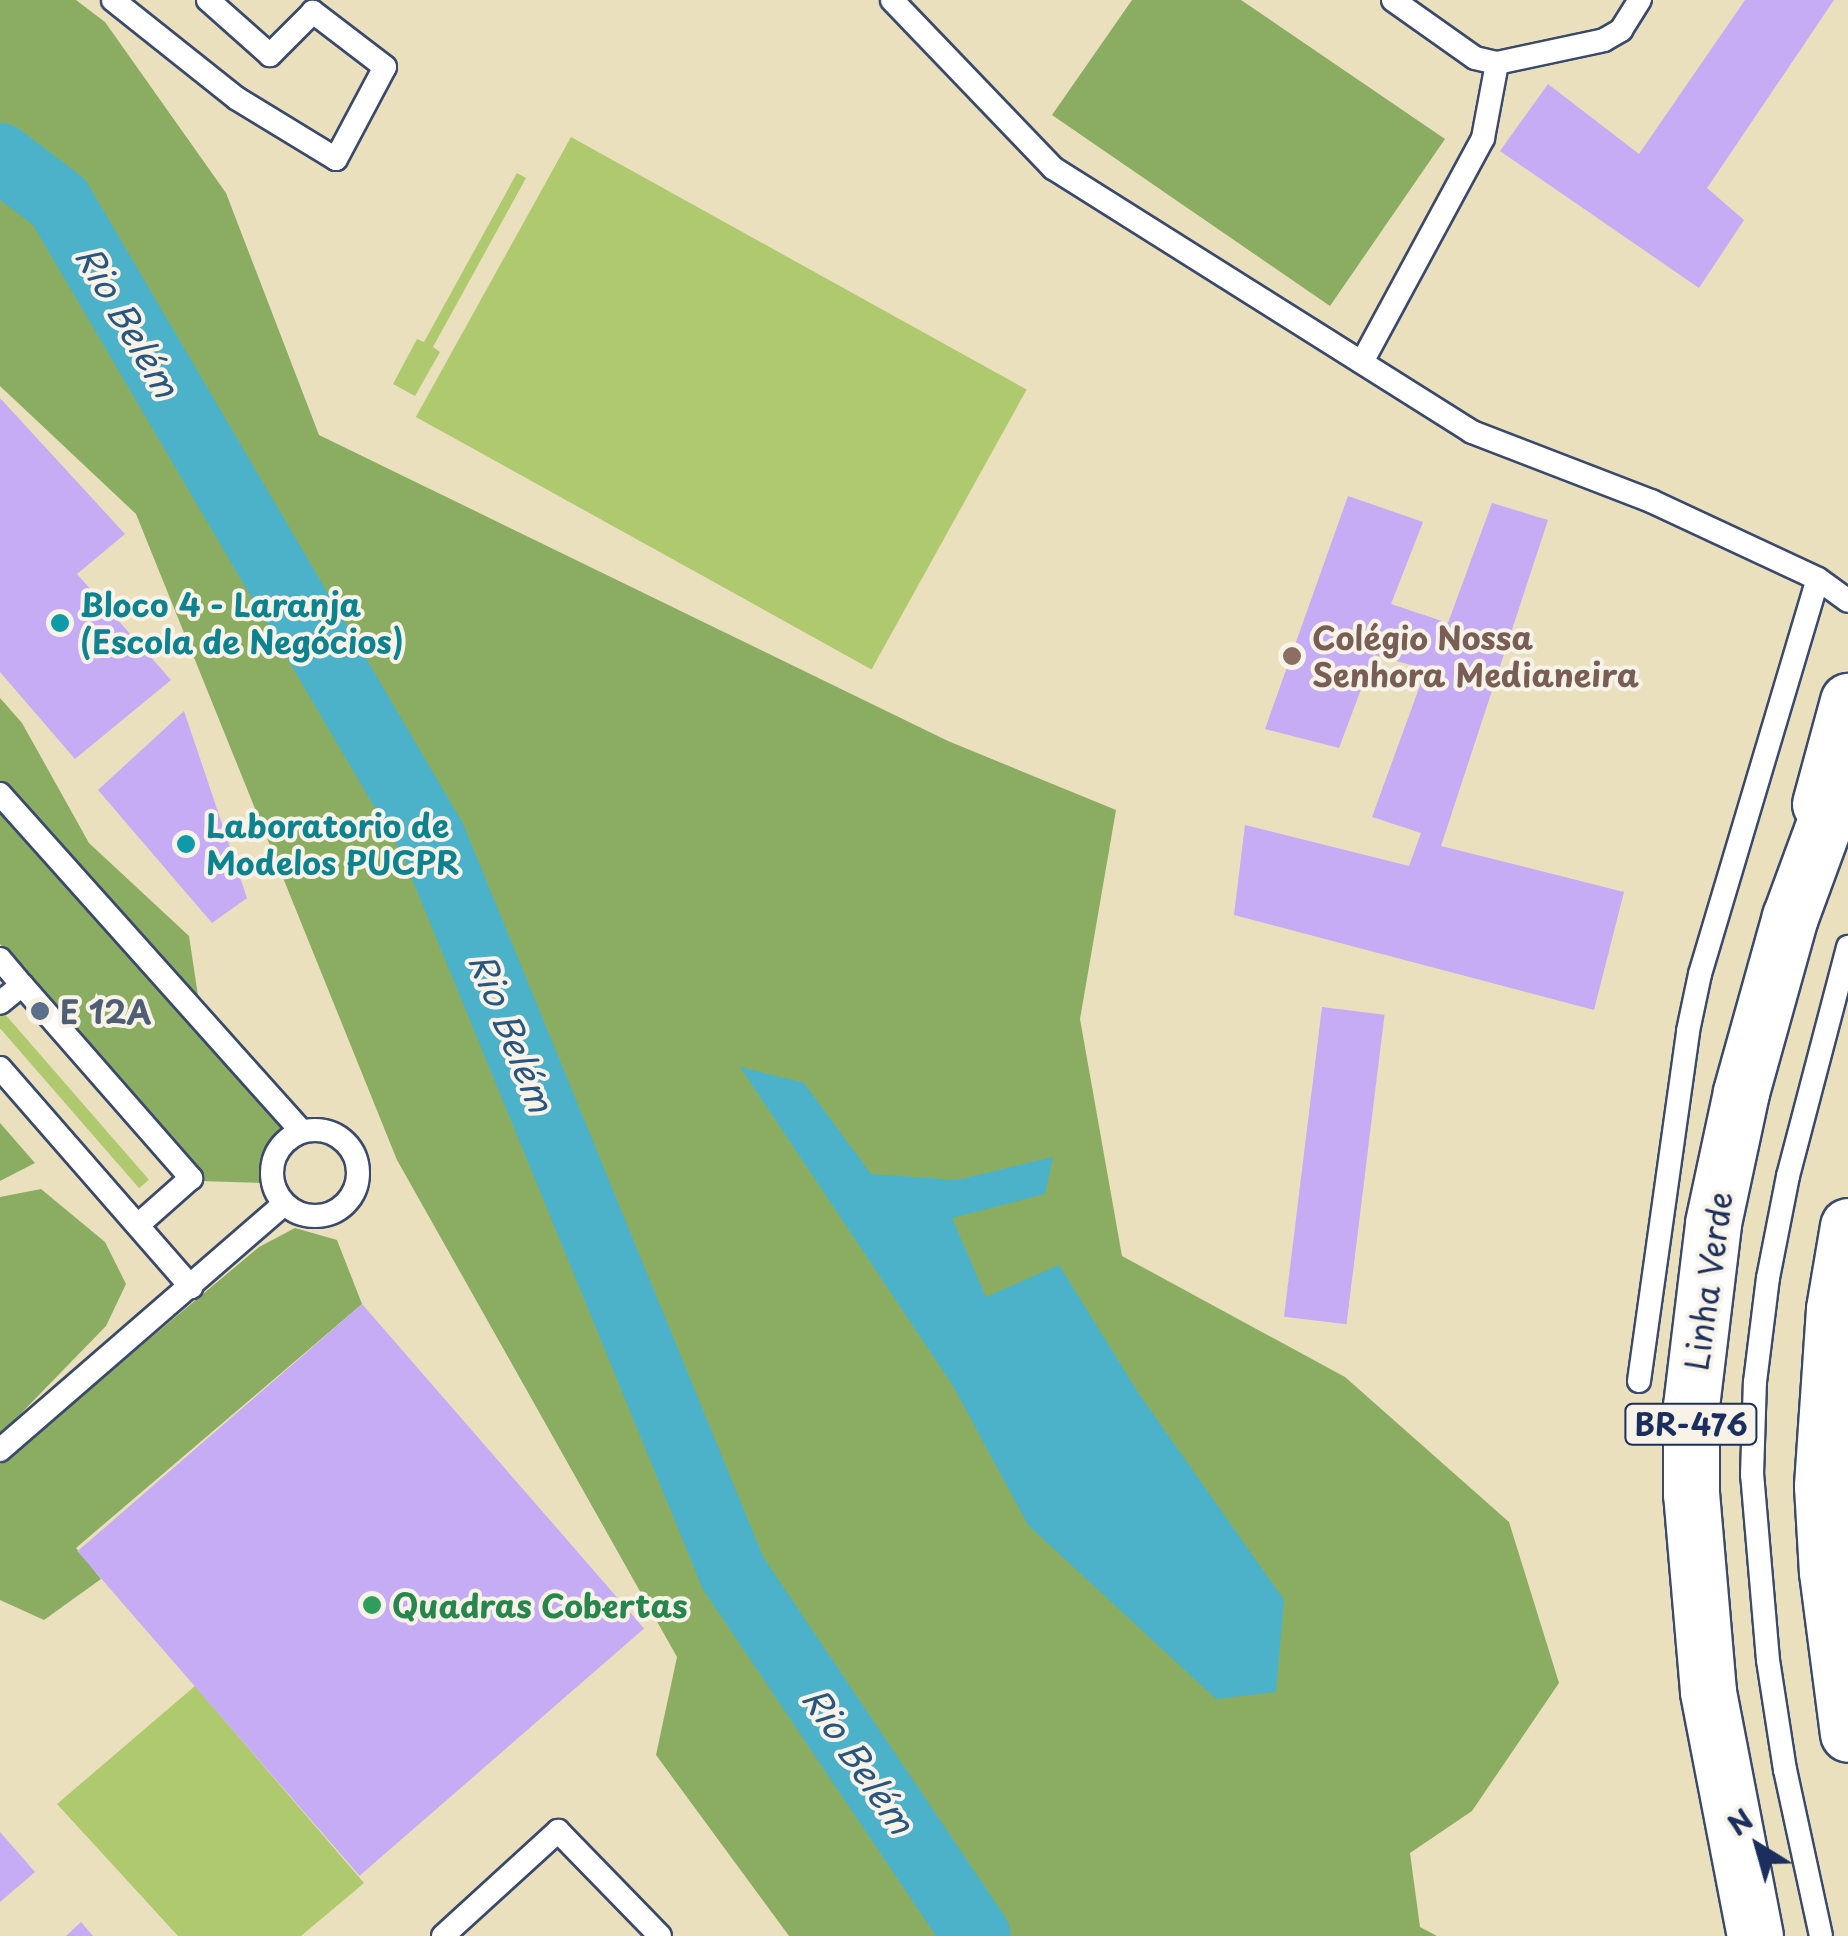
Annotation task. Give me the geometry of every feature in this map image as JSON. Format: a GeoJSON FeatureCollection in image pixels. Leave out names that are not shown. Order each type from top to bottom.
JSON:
{"type":"FeatureCollection","features":[{"type":"Feature","properties":{"kind":"main road"},"geometry":{"type":"LineString","coordinates":[[1790,917],[1848,701]]}},
{"type":"Feature","properties":{"kind":"main road","name":"Linha Verde"},"geometry":{"type":"LineString","coordinates":[[1755,1936],[1708,1691],[1692,1512],[1691,1406],[1713,1223],[1741,1092],[1790,917],[1848,759]]}},
{"type":"Feature","properties":{"kind":"main road"},"geometry":{"type":"LineString","coordinates":[[1848,1226],[1834,1309],[1822,1486],[1826,1572],[1848,1734]]}},
{"type":"Feature","properties":{"kind":"lane"},"geometry":{"type":"LineString","coordinates":[[113,0],[236,98],[336,159],[385,66],[314,12],[270,55],[208,0]]}},
{"type":"Feature","properties":{"kind":"lane"},"geometry":{"type":"LineString","coordinates":[[892,0],[1053,168],[1472,432],[1651,501],[1818,580],[1848,601]]}},
{"type":"Feature","properties":{"kind":"lane"},"geometry":{"type":"LineString","coordinates":[[1394,0],[1474,58],[1497,63],[1604,40],[1621,30],[1640,0]]}},
{"type":"Feature","properties":{"kind":"lane"},"geometry":{"type":"LineString","coordinates":[[1362,362],[1482,138],[1497,63]]}},
{"type":"Feature","properties":{"kind":"lane"},"geometry":{"type":"LineString","coordinates":[[1638,1381],[1688,1031],[1700,974],[1818,580]]}},
{"type":"Feature","properties":{"kind":"lane"},"geometry":{"type":"LineString","coordinates":[[0,794],[302,1130]]}},
{"type":"Feature","properties":{"kind":"lane"},"geometry":{"type":"LineString","coordinates":[[1821,1936],[1785,1770],[1768,1660],[1752,1476],[1756,1382],[1768,1278],[1788,1176],[1848,948]]}},
{"type":"Feature","properties":{"kind":"lane"},"geometry":{"type":"LineString","coordinates":[[0,958],[191,1178],[139,1224]]}},
{"type":"Feature","properties":{"kind":"lane"},"geometry":{"type":"LineString","coordinates":[[0,1003],[22,985]]}},
{"type":"Feature","properties":{"kind":"lane"},"geometry":{"type":"LineString","coordinates":[[0,1068],[191,1287]]}},
{"type":"Feature","properties":{"kind":"lane"},"geometry":{"type":"LineString","coordinates":[[302,1130],[328,1130],[350,1145],[360,1170],[354,1195],[334,1213],[308,1216],[284,1204],[273,1185],[272,1163],[283,1143],[302,1130]]}},
{"type":"Feature","properties":{"kind":"lane"},"geometry":{"type":"LineString","coordinates":[[0,1450],[284,1204]]}},
{"type":"Feature","properties":{"kind":"lane"},"geometry":{"type":"LineString","coordinates":[[443,1936],[558,1831],[660,1936]]}},
{"type":"Feature","properties":{"kind":"green space"},"geometry":{"type":"Polygon","coordinates":[[[0,0],[76,0],[105,22],[226,193],[319,435],[948,741],[1116,810],[1080,1019],[1122,1256],[1345,1377],[1509,1522],[1559,1683],[1472,1811],[1410,1853],[1420,1927],[1437,1936],[789,1936],[656,1755],[677,1657],[397,1160],[136,514],[0,386],[0,0]]]}},
{"type":"Feature","properties":{"kind":"green space"},"geometry":{"type":"Polygon","coordinates":[[[1132,0],[1241,0],[1445,139],[1330,306],[1052,115],[1132,0]]]}},
{"type":"Feature","properties":{"kind":"green space"},"geometry":{"type":"Polygon","coordinates":[[[571,137],[1027,390],[872,669],[416,417],[571,137]]]}},
{"type":"Feature","properties":{"kind":"green space"},"geometry":{"type":"Polygon","coordinates":[[[517,173],[526,178],[433,347],[440,352],[415,396],[393,384],[417,339],[424,342],[517,173]]]}},
{"type":"Feature","properties":{"kind":"green space"},"geometry":{"type":"Polygon","coordinates":[[[0,698],[22,723],[89,843],[189,936],[199,1002],[284,1133],[263,1183],[199,1181],[161,1124],[0,944],[0,698]]]}},
{"type":"Feature","properties":{"kind":"green space"},"geometry":{"type":"Polygon","coordinates":[[[4,1013],[149,1180],[139,1188],[0,1028],[4,1013]]]}},
{"type":"Feature","properties":{"kind":"green space"},"geometry":{"type":"Polygon","coordinates":[[[0,1123],[35,1163],[0,1181],[0,1123]]]}},
{"type":"Feature","properties":{"kind":"green space"},"geometry":{"type":"Polygon","coordinates":[[[41,1189],[105,1242],[126,1284],[106,1326],[0,1435],[0,1197],[41,1189]]]}},
{"type":"Feature","properties":{"kind":"green space"},"geometry":{"type":"Polygon","coordinates":[[[295,1228],[337,1240],[362,1304],[76,1548],[101,1579],[44,1620],[0,1600],[0,1464],[259,1247],[295,1228]]]}},
{"type":"Feature","properties":{"kind":"green space"},"geometry":{"type":"Polygon","coordinates":[[[195,1686],[364,1883],[301,1936],[178,1936],[57,1804],[195,1686]]]}},
{"type":"Feature","properties":{"kind":"water"},"geometry":{"type":"Polygon","coordinates":[[[740,1067],[804,1083],[871,1174],[957,1180],[1053,1157],[1045,1194],[952,1218],[986,1297],[1059,1265],[1139,1394],[1284,1600],[1276,1692],[1216,1699],[1028,1525],[953,1386],[740,1067]]]}},
{"type":"Feature","properties":{"kind":"building"},"geometry":{"type":"Polygon","coordinates":[[[1745,0],[1834,0],[1707,188],[1744,220],[1699,288],[1500,151],[1548,84],[1639,154],[1745,0]]]}},
{"type":"Feature","properties":{"kind":"building","name":"Bloco 4 - Laranja (Escola de Negócios)"},"geometry":{"type":"Polygon","coordinates":[[[0,398],[125,534],[77,574],[171,680],[75,759],[0,672],[0,398]]]}},
{"type":"Feature","properties":{"kind":"building"},"geometry":{"type":"Polygon","coordinates":[[[1348,496],[1423,522],[1391,604],[1448,623],[1492,503],[1548,520],[1441,846],[1624,892],[1594,1010],[1234,915],[1245,825],[1409,866],[1421,833],[1372,817],[1426,669],[1374,655],[1339,748],[1265,729],[1348,496]]]}},
{"type":"Feature","properties":{"kind":"building","name":"Laboratorio de Modelos PUCPR"},"geometry":{"type":"Polygon","coordinates":[[[184,711],[247,898],[212,923],[98,790],[184,711]]]}},
{"type":"Feature","properties":{"kind":"building"},"geometry":{"type":"Polygon","coordinates":[[[1322,1007],[1385,1015],[1347,1324],[1284,1317],[1322,1007]]]}},
{"type":"Feature","properties":{"kind":"building","name":"Quadras Cobertas"},"geometry":{"type":"Polygon","coordinates":[[[362,1304],[644,1629],[360,1876],[77,1551],[362,1304]]]}},
{"type":"Feature","properties":{"kind":"building"},"geometry":{"type":"Polygon","coordinates":[[[0,1832],[35,1872],[0,1902],[0,1832]]]}},
{"type":"Feature","properties":{"kind":"building"},"geometry":{"type":"Polygon","coordinates":[[[81,1922],[93,1936],[66,1936],[81,1922]]]}},
{"type":"Feature","properties":{"kind":"waterway","name":"Rio Belém"},"geometry":{"type":"LineString","coordinates":[[0,157],[59,202],[432,838],[733,1573],[977,1936]]}},
{"type":"Feature","properties":{"kind":"place","name":"Bloco 4 - Laranja (Escola de Negócios)"},"geometry":{"type":"Point","coordinates":[60,623]}},
{"type":"Feature","properties":{"kind":"place","name":"Colégio Nossa Senhora Medianeira"},"geometry":{"type":"Point","coordinates":[1292,656]}},
{"type":"Feature","properties":{"kind":"place","name":"Laboratorio de Modelos PUCPR"},"geometry":{"type":"Point","coordinates":[186,844]}},
{"type":"Feature","properties":{"kind":"place","name":"E 12A"},"geometry":{"type":"Point","coordinates":[40,1011]}},
{"type":"Feature","properties":{"kind":"place","name":"Quadras Cobertas"},"geometry":{"type":"Point","coordinates":[372,1605]}}]}
